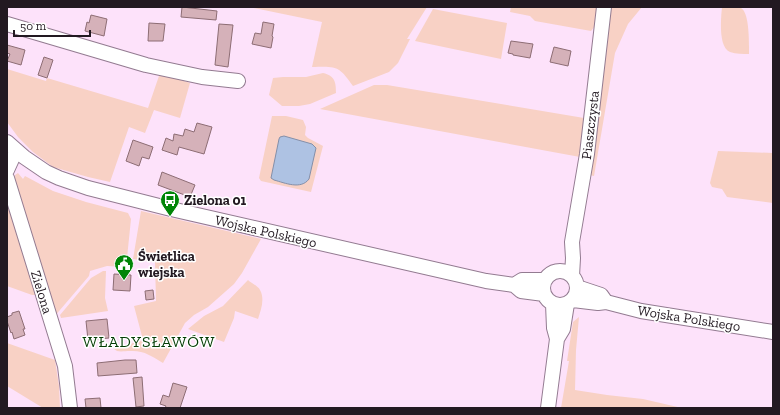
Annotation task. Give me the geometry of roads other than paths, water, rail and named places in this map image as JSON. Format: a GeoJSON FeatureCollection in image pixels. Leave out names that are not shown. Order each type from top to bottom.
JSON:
{"type":"FeatureCollection","features":[{"type":"Feature","properties":{"kind":"street","name":"Piaszczysta"},"geometry":{"type":"LineString","coordinates":[[548,408],[557,339],[563,329],[564,291],[573,258],[572,242],[584,176],[604,7]]}},
{"type":"Feature","properties":{"kind":"street"},"geometry":{"type":"LineString","coordinates":[[7,24],[146,65],[202,77],[238,81]]}},
{"type":"Feature","properties":{"kind":"street","name":"Wojska Polskiego"},"geometry":{"type":"LineString","coordinates":[[7,142],[33,164],[59,178],[88,188],[171,210],[486,281],[514,285],[521,291],[564,291],[598,303],[606,302],[641,311],[773,332]]}},
{"type":"Feature","properties":{"kind":"street"},"geometry":{"type":"LineString","coordinates":[[7,170],[12,158],[17,152]]}},
{"type":"Feature","properties":{"kind":"street","name":"Zielona"},"geometry":{"type":"LineString","coordinates":[[7,178],[65,366],[70,408]]}},
{"type":"Feature","properties":{"kind":"street","name":"Wojska Polskiego"},"geometry":{"type":"LineString","coordinates":[[514,285],[522,280],[545,280],[550,274],[555,272],[564,291]]}},
{"type":"Feature","properties":{"kind":"water"},"geometry":{"type":"Polygon","coordinates":[[[284,136],[312,144],[316,148],[309,179],[302,184],[293,185],[271,178],[279,139],[280,137],[284,136]]]}},
{"type":"Feature","properties":{"kind":"place","name":"Zielona 01"},"geometry":{"type":"Point","coordinates":[170,217]}},
{"type":"Feature","properties":{"kind":"place","name":"Świetlica wiejska"},"geometry":{"type":"Point","coordinates":[124,281]}},
{"type":"Feature","properties":{"kind":"district","name":"WŁADYSŁAWÓW"},"geometry":{"type":"Point","coordinates":[149,341]}}]}
